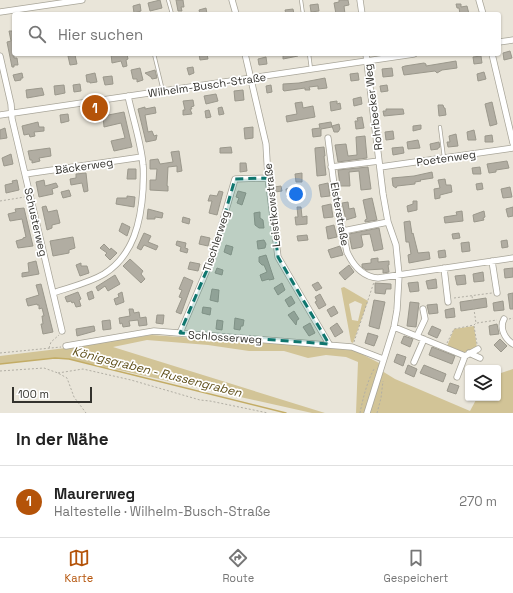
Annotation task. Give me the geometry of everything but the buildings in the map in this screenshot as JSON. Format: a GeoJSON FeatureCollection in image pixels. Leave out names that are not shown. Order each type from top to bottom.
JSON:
{"type":"FeatureCollection","features":[{"type":"Feature","properties":{"kind":"street"},"geometry":{"type":"LineString","coordinates":[[0,12],[82,0]]}},
{"type":"Feature","properties":{"kind":"street"},"geometry":{"type":"LineString","coordinates":[[232,0],[235,12]]}},
{"type":"Feature","properties":{"kind":"street"},"geometry":{"type":"LineString","coordinates":[[360,0],[362,12]]}},
{"type":"Feature","properties":{"kind":"street"},"geometry":{"type":"LineString","coordinates":[[479,0],[482,12]]}},
{"type":"Feature","properties":{"kind":"street"},"geometry":{"type":"LineString","coordinates":[[501,42],[513,40]]}},
{"type":"Feature","properties":{"kind":"street","name":"Schusterweg"},"geometry":{"type":"LineString","coordinates":[[0,56],[11,104],[12,119],[62,331]]}},
{"type":"Feature","properties":{"kind":"street","name":"Leistikowstraße"},"geometry":{"type":"LineString","coordinates":[[246,56],[266,144],[268,178],[278,257],[329,344]]}},
{"type":"Feature","properties":{"kind":"street","name":"Rohrbecker Weg"},"geometry":{"type":"LineString","coordinates":[[366,56],[383,194],[388,222],[396,245],[399,275],[397,310],[394,327],[367,413]]}},
{"type":"Feature","properties":{"kind":"street","name":"Wilhelm-Busch-Straße"},"geometry":{"type":"LineString","coordinates":[[0,115],[401,56]]}},
{"type":"Feature","properties":{"kind":"street"},"geometry":{"type":"LineString","coordinates":[[492,56],[513,143]]}},
{"type":"Feature","properties":{"kind":"street"},"geometry":{"type":"LineString","coordinates":[[53,293],[95,279],[104,274],[119,261],[127,251],[134,238],[140,221],[144,172],[128,96]]}},
{"type":"Feature","properties":{"kind":"street","name":"Elsterstraße"},"geometry":{"type":"LineString","coordinates":[[328,138],[335,193],[347,252],[356,268],[372,278],[375,278]]}},
{"type":"Feature","properties":{"kind":"street","name":"Poetenweg"},"geometry":{"type":"LineString","coordinates":[[380,167],[513,148]]}},
{"type":"Feature","properties":{"kind":"street","name":"Bäckerweg"},"geometry":{"type":"LineString","coordinates":[[25,174],[142,158]]}},
{"type":"Feature","properties":{"kind":"street","name":"Rohrbecker Weg"},"geometry":{"type":"LineString","coordinates":[[331,166],[379,161]]}},
{"type":"Feature","properties":{"kind":"street","name":"Tischlerweg"},"geometry":{"type":"LineString","coordinates":[[180,333],[212,258],[235,179],[268,178]]}},
{"type":"Feature","properties":{"kind":"street"},"geometry":{"type":"LineString","coordinates":[[343,231],[388,222]]}},
{"type":"Feature","properties":{"kind":"street"},"geometry":{"type":"LineString","coordinates":[[375,278],[513,258]]}},
{"type":"Feature","properties":{"kind":"street"},"geometry":{"type":"LineString","coordinates":[[492,261],[497,293]]}},
{"type":"Feature","properties":{"kind":"street"},"geometry":{"type":"LineString","coordinates":[[444,268],[448,300]]}},
{"type":"Feature","properties":{"kind":"street"},"geometry":{"type":"LineString","coordinates":[[417,336],[425,319],[423,309]]}},
{"type":"Feature","properties":{"kind":"street"},"geometry":{"type":"LineString","coordinates":[[504,319],[502,322],[502,329],[509,341],[513,344]]}},
{"type":"Feature","properties":{"kind":"street"},"geometry":{"type":"LineString","coordinates":[[394,327],[445,348],[480,358]]}},
{"type":"Feature","properties":{"kind":"street","name":"Schlosserweg"},"geometry":{"type":"LineString","coordinates":[[66,346],[154,331],[352,347],[383,361]]}},
{"type":"Feature","properties":{"kind":"street"},"geometry":{"type":"LineString","coordinates":[[414,362],[424,339]]}},
{"type":"Feature","properties":{"kind":"street"},"geometry":{"type":"LineString","coordinates":[[457,378],[467,354],[478,349]]}},
{"type":"Feature","properties":{"kind":"lane"},"geometry":{"type":"LineString","coordinates":[[168,0],[171,12]]}},
{"type":"Feature","properties":{"kind":"lane"},"geometry":{"type":"LineString","coordinates":[[301,0],[303,12]]}},
{"type":"Feature","properties":{"kind":"lane"},"geometry":{"type":"LineString","coordinates":[[154,56],[163,91]]}},
{"type":"Feature","properties":{"kind":"lane"},"geometry":{"type":"LineString","coordinates":[[309,56],[311,69]]}},
{"type":"Feature","properties":{"kind":"lane"},"geometry":{"type":"LineString","coordinates":[[440,127],[444,158]]}},
{"type":"Feature","properties":{"kind":"path"},"geometry":{"type":"LineString","coordinates":[[0,201],[30,196]]}},
{"type":"Feature","properties":{"kind":"path"},"geometry":{"type":"LineString","coordinates":[[352,347],[375,278]]}},
{"type":"Feature","properties":{"kind":"path"},"geometry":{"type":"LineString","coordinates":[[448,300],[497,293]]}},
{"type":"Feature","properties":{"kind":"path"},"geometry":{"type":"LineString","coordinates":[[472,296],[476,323]]}},
{"type":"Feature","properties":{"kind":"path"},"geometry":{"type":"LineString","coordinates":[[445,348],[454,328],[504,319]]}},
{"type":"Feature","properties":{"kind":"path"},"geometry":{"type":"LineString","coordinates":[[474,325],[478,349]]}},
{"type":"Feature","properties":{"kind":"path"},"geometry":{"type":"LineString","coordinates":[[49,348],[51,342],[62,331]]}},
{"type":"Feature","properties":{"kind":"path"},"geometry":{"type":"LineString","coordinates":[[0,354],[66,346]]}},
{"type":"Feature","properties":{"kind":"path"},"geometry":{"type":"LineString","coordinates":[[360,413],[370,379],[374,370],[383,361]]}},
{"type":"Feature","properties":{"kind":"path"},"geometry":{"type":"LineString","coordinates":[[0,371],[44,368],[58,373],[67,378],[74,397],[86,413]]}},
{"type":"Feature","properties":{"kind":"path"},"geometry":{"type":"LineString","coordinates":[[58,373],[83,369],[131,380],[200,400],[268,413]]}},
{"type":"Feature","properties":{"kind":"path"},"geometry":{"type":"LineString","coordinates":[[377,413],[381,398],[383,380]]}},
{"type":"Feature","properties":{"kind":"highlighted area"},"geometry":{"type":"Polygon","coordinates":[[[268,178],[278,257],[329,344],[180,333],[212,258],[235,179],[268,178]]]}},
{"type":"Feature","properties":{"kind":"shaded area"},"geometry":{"type":"Polygon","coordinates":[[[344,287],[368,301],[353,343],[351,342],[341,288],[344,287]],[[355,301],[349,304],[352,320],[358,321],[362,304],[355,301]]]}},
{"type":"Feature","properties":{"kind":"shaded area"},"geometry":{"type":"Polygon","coordinates":[[[474,326],[477,348],[465,353],[447,346],[454,329],[474,326]]]}},
{"type":"Feature","properties":{"kind":"shaded area"},"geometry":{"type":"Polygon","coordinates":[[[151,335],[352,349],[381,364],[382,371],[395,379],[470,411],[475,401],[501,401],[501,373],[513,369],[513,413],[356,413],[358,362],[346,357],[326,355],[308,358],[284,351],[249,351],[208,345],[147,340],[113,347],[325,413],[312,413],[69,359],[55,358],[0,364],[0,356],[151,335]]]}},
{"type":"Feature","properties":{"kind":"waterway","name":"Königsgraben - Russengraben"},"geometry":{"type":"LineString","coordinates":[[0,364],[55,358],[69,359],[286,413]]}},
{"type":"Feature","properties":{"kind":"place","name":"Maurerweg"},"geometry":{"type":"Point","coordinates":[95,108]}}]}
